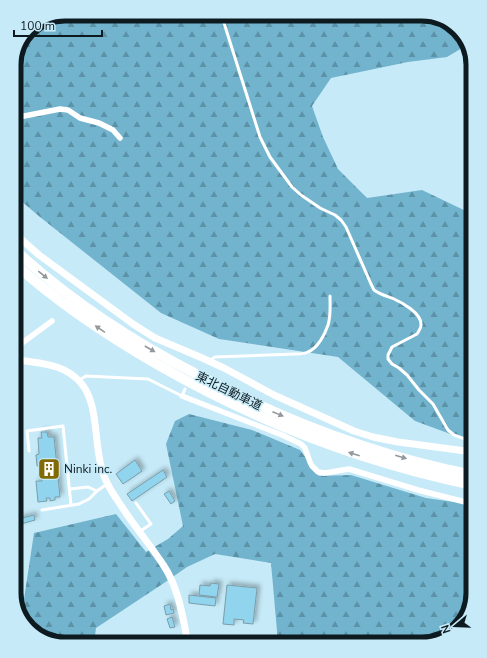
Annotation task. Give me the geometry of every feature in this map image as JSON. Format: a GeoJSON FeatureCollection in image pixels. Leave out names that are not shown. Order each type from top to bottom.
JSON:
{"type":"FeatureCollection","features":[{"type":"Feature","properties":{"kind":"highway","name":"東北自動車道"},"geometry":{"type":"LineString","coordinates":[[21,255],[62,290],[120,331],[182,367],[224,389],[268,410],[359,445],[466,473]]}},
{"type":"Feature","properties":{"kind":"highway","name":"東北自動車道"},"geometry":{"type":"LineString","coordinates":[[21,269],[90,323],[141,356],[221,399],[265,420],[314,440],[403,468],[466,484]]}},
{"type":"Feature","properties":{"kind":"street"},"geometry":{"type":"LineString","coordinates":[[21,117],[60,109],[68,110],[80,118],[99,123],[113,130],[120,138]]}},
{"type":"Feature","properties":{"kind":"street"},"geometry":{"type":"LineString","coordinates":[[21,239],[39,255],[132,324],[155,338],[200,360],[209,361],[274,395],[354,431],[373,437],[398,442],[466,451]]}},
{"type":"Feature","properties":{"kind":"street"},"geometry":{"type":"LineString","coordinates":[[21,344],[52,321]]}},
{"type":"Feature","properties":{"kind":"street"},"geometry":{"type":"LineString","coordinates":[[21,360],[61,368],[82,383],[93,411],[100,463],[107,484],[164,567],[172,582],[178,596],[187,637]]}},
{"type":"Feature","properties":{"kind":"street"},"geometry":{"type":"LineString","coordinates":[[182,396],[302,444],[306,448],[312,466],[318,472],[326,473],[349,470],[466,502]]}},
{"type":"Feature","properties":{"kind":"lane"},"geometry":{"type":"LineString","coordinates":[[224,21],[260,137],[270,157],[292,187],[301,195],[320,208],[335,215],[344,223],[375,290],[401,302],[414,311],[419,317],[421,326],[417,334],[392,347],[388,355],[388,359],[392,364],[407,375],[433,404],[448,430],[454,435],[466,439]]}},
{"type":"Feature","properties":{"kind":"lane"},"geometry":{"type":"LineString","coordinates":[[209,361],[215,357],[296,354],[308,352],[315,348],[328,325],[330,296]]}},
{"type":"Feature","properties":{"kind":"lane"},"geometry":{"type":"LineString","coordinates":[[78,380],[86,376],[148,379],[182,396],[185,389]]}},
{"type":"Feature","properties":{"kind":"lane"},"geometry":{"type":"LineString","coordinates":[[29,451],[27,431],[63,426],[71,505]]}},
{"type":"Feature","properties":{"kind":"lane"},"geometry":{"type":"LineString","coordinates":[[42,510],[79,504],[89,499],[107,484]]}},
{"type":"Feature","properties":{"kind":"lane"},"geometry":{"type":"LineString","coordinates":[[70,488],[88,487],[97,491]]}},
{"type":"Feature","properties":{"kind":"lane"},"geometry":{"type":"LineString","coordinates":[[136,503],[151,524],[139,532]]}},
{"type":"Feature","properties":{"kind":"green space"},"geometry":{"type":"Polygon","coordinates":[[[66,21],[424,21],[436,23],[444,27],[449,30],[459,41],[462,48],[447,57],[408,62],[331,78],[312,106],[323,137],[338,169],[367,198],[422,190],[466,211],[466,439],[415,421],[338,357],[219,339],[161,313],[21,201],[21,63],[24,48],[28,41],[41,28],[48,24],[66,21]]]}},
{"type":"Feature","properties":{"kind":"green space"},"geometry":{"type":"Polygon","coordinates":[[[189,414],[252,430],[300,450],[319,476],[351,475],[426,498],[466,504],[466,598],[463,610],[457,620],[446,630],[436,635],[427,637],[277,637],[271,563],[215,554],[187,567],[96,628],[95,637],[60,637],[41,630],[28,617],[23,605],[34,533],[116,514],[146,552],[168,539],[183,526],[166,444],[175,421],[189,414]]]}},
{"type":"Feature","properties":{"kind":"building","name":"Ninki inc."},"geometry":{"type":"Polygon","coordinates":[[[41,432],[47,432],[48,437],[54,437],[60,497],[55,497],[55,500],[50,501],[50,498],[46,498],[47,501],[38,502],[36,481],[42,481],[41,465],[37,466],[36,455],[39,454],[38,438],[42,438],[41,432]]]}},
{"type":"Feature","properties":{"kind":"building"},"geometry":{"type":"Polygon","coordinates":[[[135,460],[142,471],[123,484],[116,474],[135,460]]]}},
{"type":"Feature","properties":{"kind":"building"},"geometry":{"type":"Polygon","coordinates":[[[163,470],[167,477],[132,501],[127,494],[163,470]]]}},
{"type":"Feature","properties":{"kind":"building"},"geometry":{"type":"Polygon","coordinates":[[[169,491],[175,501],[171,504],[164,494],[169,491]]]}},
{"type":"Feature","properties":{"kind":"building"},"geometry":{"type":"Polygon","coordinates":[[[34,515],[35,520],[21,524],[21,518],[34,515]]]}},
{"type":"Feature","properties":{"kind":"building"},"geometry":{"type":"Polygon","coordinates":[[[211,583],[219,584],[217,597],[199,595],[200,585],[210,586],[211,583]]]}},
{"type":"Feature","properties":{"kind":"building"},"geometry":{"type":"Polygon","coordinates":[[[227,585],[257,588],[253,624],[243,623],[244,620],[234,619],[234,625],[223,624],[227,585]]]}},
{"type":"Feature","properties":{"kind":"building"},"geometry":{"type":"Polygon","coordinates":[[[189,595],[216,598],[215,606],[189,603],[189,595]]]}},
{"type":"Feature","properties":{"kind":"building"},"geometry":{"type":"Polygon","coordinates":[[[170,604],[171,610],[173,609],[174,613],[166,615],[164,606],[170,604]]]}},
{"type":"Feature","properties":{"kind":"building"},"geometry":{"type":"Polygon","coordinates":[[[172,617],[175,627],[170,628],[167,619],[172,617]]]}},
{"type":"Feature","properties":{"kind":"place","name":"Ninki inc."},"geometry":{"type":"Point","coordinates":[49,469]}}]}
